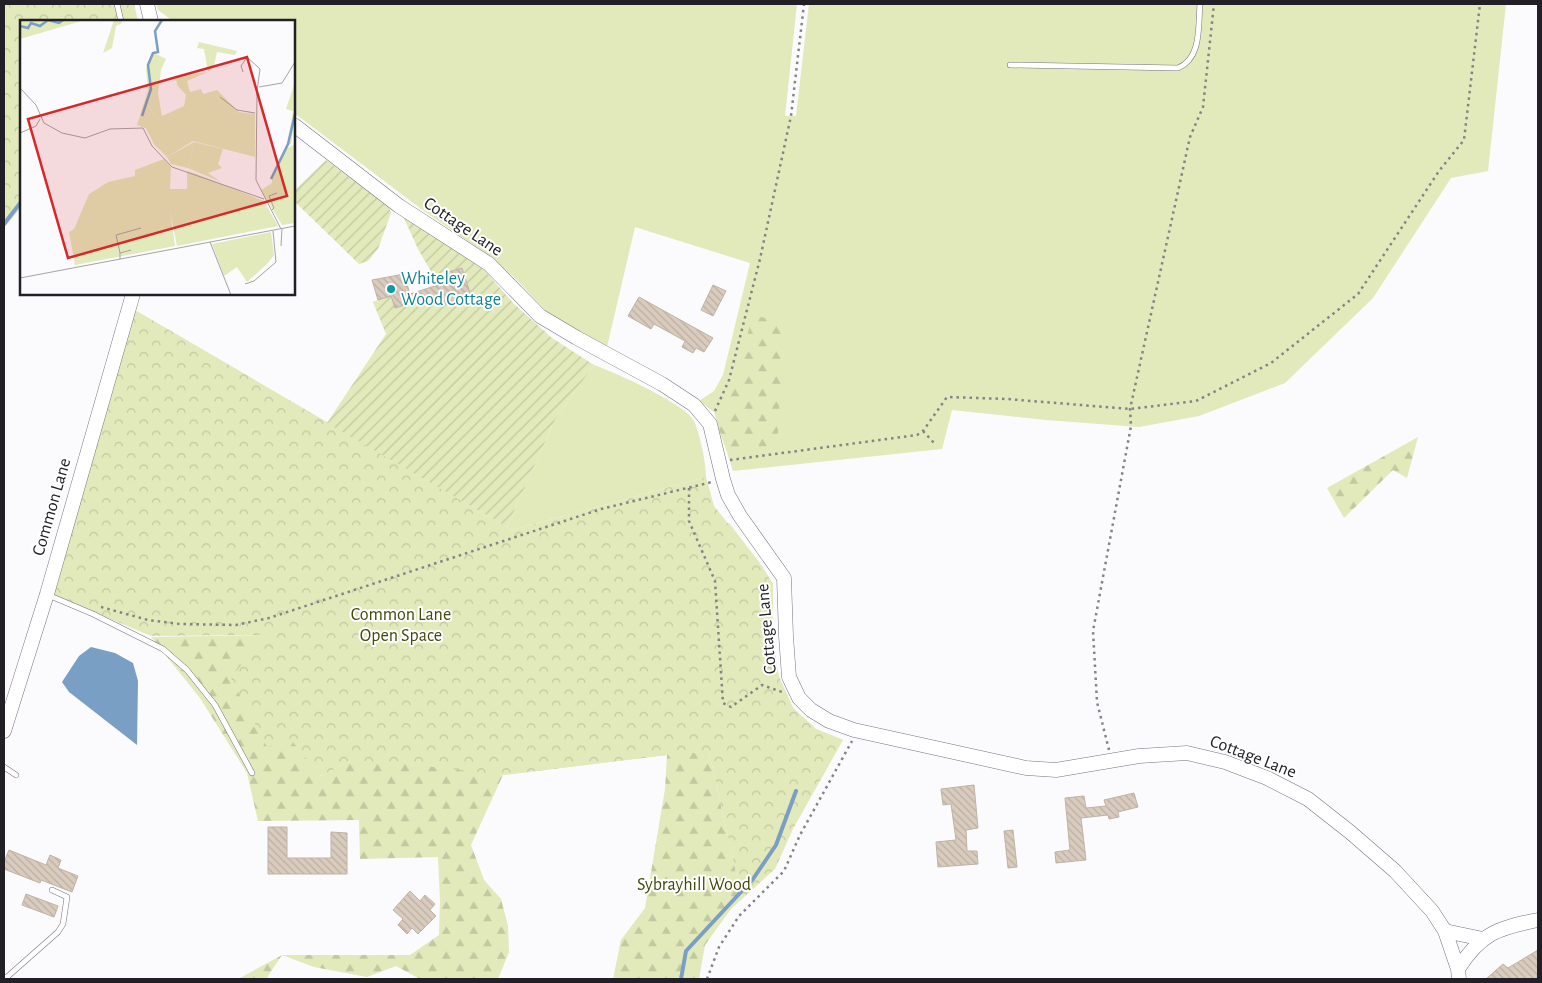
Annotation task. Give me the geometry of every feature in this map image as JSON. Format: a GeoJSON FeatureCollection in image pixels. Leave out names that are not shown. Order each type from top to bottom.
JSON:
{"type":"FeatureCollection","features":[{"type":"Feature","properties":{"kind":"street"},"geometry":{"type":"LineString","coordinates":[[147,4],[151,20]]}},
{"type":"Feature","properties":{"kind":"street","name":"Cottage Lane"},"geometry":{"type":"LineString","coordinates":[[295,126],[399,206],[489,264],[540,316],[662,384],[694,405],[710,424],[728,495],[740,516],[784,578],[789,677],[799,698],[811,710],[829,721],[854,730],[1026,768],[1056,770],[1113,760],[1160,754],[1187,753],[1225,762],[1266,778],[1308,799],[1343,826],[1395,871],[1432,911],[1446,931],[1459,974]]}},
{"type":"Feature","properties":{"kind":"street","name":"Common Lane"},"geometry":{"type":"LineString","coordinates":[[4,730],[46,594],[133,295]]}},
{"type":"Feature","properties":{"kind":"street"},"geometry":{"type":"LineString","coordinates":[[1459,974],[1465,959],[1483,939],[1507,926],[1538,920]]}},
{"type":"Feature","properties":{"kind":"street"},"geometry":{"type":"LineString","coordinates":[[1446,931],[1483,939]]}},
{"type":"Feature","properties":{"kind":"lane"},"geometry":{"type":"LineString","coordinates":[[117,4],[121,20]]}},
{"type":"Feature","properties":{"kind":"lane"},"geometry":{"type":"LineString","coordinates":[[1010,65],[1178,68],[1186,64],[1196,50],[1200,4]]}},
{"type":"Feature","properties":{"kind":"lane"},"geometry":{"type":"LineString","coordinates":[[46,594],[93,614],[163,649],[187,670],[215,705],[252,773]]}},
{"type":"Feature","properties":{"kind":"lane"},"geometry":{"type":"LineString","coordinates":[[4,767],[16,775]]}},
{"type":"Feature","properties":{"kind":"lane"},"geometry":{"type":"LineString","coordinates":[[4,978],[58,932],[62,924],[67,897],[52,890]]}},
{"type":"Feature","properties":{"kind":"path"},"geometry":{"type":"LineString","coordinates":[[710,424],[729,380],[762,250],[790,116],[804,4]]}},
{"type":"Feature","properties":{"kind":"path"},"geometry":{"type":"LineString","coordinates":[[1113,760],[1110,755],[1097,702],[1093,630],[1131,426],[1130,409],[1190,137],[1203,107],[1214,4]]}},
{"type":"Feature","properties":{"kind":"path"},"geometry":{"type":"LineString","coordinates":[[719,462],[917,435],[923,431],[947,397],[1007,399],[1130,409],[1196,401],[1271,363],[1358,294],[1439,171],[1464,140],[1480,4]]}},
{"type":"Feature","properties":{"kind":"path"},"geometry":{"type":"LineString","coordinates":[[923,431],[935,444]]}},
{"type":"Feature","properties":{"kind":"path"},"geometry":{"type":"LineString","coordinates":[[99,606],[148,620],[180,624],[236,625],[269,618],[601,509],[723,479]]}},
{"type":"Feature","properties":{"kind":"path"},"geometry":{"type":"LineString","coordinates":[[689,488],[689,521],[715,580],[723,703],[731,708],[762,685],[799,698]]}},
{"type":"Feature","properties":{"kind":"path"},"geometry":{"type":"LineString","coordinates":[[707,979],[719,947],[739,916],[784,871],[800,835],[852,741],[854,730]]}},
{"type":"Feature","properties":{"kind":"green space"},"geometry":{"type":"Polygon","coordinates":[[[4,4],[134,4],[138,20],[20,20],[20,209],[4,228],[4,4]]]}},
{"type":"Feature","properties":{"kind":"green space"},"geometry":{"type":"Polygon","coordinates":[[[156,4],[797,4],[785,116],[796,116],[809,4],[1506,4],[1488,171],[1451,178],[1373,298],[1285,383],[1199,416],[1139,427],[952,410],[942,449],[733,471],[714,412],[699,401],[714,391],[723,375],[750,263],[635,227],[607,347],[547,312],[515,278],[491,257],[424,211],[295,114],[295,20],[172,20],[158,10],[156,4]]]}},
{"type":"Feature","properties":{"kind":"green space"},"geometry":{"type":"Polygon","coordinates":[[[326,160],[389,207],[391,213],[378,249],[368,261],[359,264],[295,202],[295,190],[326,160]]]}},
{"type":"Feature","properties":{"kind":"green space"},"geometry":{"type":"Polygon","coordinates":[[[403,216],[479,264],[514,304],[552,338],[594,365],[555,420],[507,527],[327,423],[386,334],[373,302],[396,293],[393,301],[395,308],[441,294],[445,304],[471,296],[462,268],[433,275],[418,249],[403,216]]]}},
{"type":"Feature","properties":{"kind":"green space","name":"Common Lane Open Space"},"geometry":{"type":"Polygon","coordinates":[[[135,310],[512,530],[706,477],[714,506],[759,562],[773,584],[772,636],[779,677],[793,708],[816,729],[843,740],[793,829],[775,869],[742,899],[709,752],[667,755],[503,775],[398,763],[350,761],[321,776],[291,740],[267,747],[231,678],[264,635],[151,636],[51,594],[135,310]]]}},
{"type":"Feature","properties":{"kind":"green space"},"geometry":{"type":"Polygon","coordinates":[[[752,315],[784,322],[778,433],[769,446],[727,451],[718,427],[738,377],[752,315]]]}},
{"type":"Feature","properties":{"kind":"green space"},"geometry":{"type":"Polygon","coordinates":[[[594,365],[648,389],[688,414],[694,421],[698,433],[704,457],[706,477],[512,530],[507,527],[555,420],[594,365]]]}},
{"type":"Feature","properties":{"kind":"green space"},"geometry":{"type":"Polygon","coordinates":[[[1418,437],[1407,478],[1393,470],[1344,518],[1327,488],[1418,437]]]}},
{"type":"Feature","properties":{"kind":"green space","name":"Sybrayhill Wood"},"geometry":{"type":"Polygon","coordinates":[[[729,523],[759,562],[773,584],[772,636],[779,677],[793,708],[816,729],[843,740],[709,752],[742,899],[731,909],[705,945],[699,979],[613,979],[621,940],[645,908],[665,789],[667,755],[503,775],[471,845],[484,880],[501,899],[508,926],[509,952],[498,979],[420,979],[396,966],[367,977],[314,967],[282,955],[410,955],[439,935],[438,857],[360,859],[359,820],[258,821],[247,773],[200,698],[151,637],[264,635],[291,739],[321,776],[350,761],[729,523]]]}},
{"type":"Feature","properties":{"kind":"green space"},"geometry":{"type":"Polygon","coordinates":[[[282,955],[268,976],[268,979],[238,979],[282,955]]]}},
{"type":"Feature","properties":{"kind":"water"},"geometry":{"type":"Polygon","coordinates":[[[91,647],[115,653],[133,663],[138,681],[137,745],[69,692],[62,682],[79,656],[91,647]]]}},
{"type":"Feature","properties":{"kind":"building"},"geometry":{"type":"Polygon","coordinates":[[[462,268],[471,296],[444,304],[441,294],[395,308],[391,296],[378,300],[372,280],[404,274],[410,294],[450,281],[448,272],[462,268]]]}},
{"type":"Feature","properties":{"kind":"building"},"geometry":{"type":"Polygon","coordinates":[[[713,285],[726,291],[713,316],[701,310],[713,285]]]}},
{"type":"Feature","properties":{"kind":"building"},"geometry":{"type":"Polygon","coordinates":[[[639,297],[713,338],[704,352],[696,348],[693,353],[682,347],[685,341],[654,324],[651,329],[628,316],[639,297]]]}},
{"type":"Feature","properties":{"kind":"building"},"geometry":{"type":"Polygon","coordinates":[[[974,785],[978,828],[966,830],[967,851],[977,851],[978,864],[938,867],[936,842],[956,840],[951,804],[943,805],[941,789],[974,785]]]}},
{"type":"Feature","properties":{"kind":"building"},"geometry":{"type":"Polygon","coordinates":[[[1134,793],[1138,807],[1118,812],[1119,817],[1109,819],[1108,815],[1081,818],[1086,860],[1056,863],[1055,852],[1070,850],[1065,798],[1084,796],[1086,808],[1106,806],[1104,800],[1134,793]]]}},
{"type":"Feature","properties":{"kind":"building"},"geometry":{"type":"Polygon","coordinates":[[[268,827],[287,827],[287,858],[331,858],[331,832],[347,833],[347,874],[268,874],[268,827]]]}},
{"type":"Feature","properties":{"kind":"building"},"geometry":{"type":"Polygon","coordinates":[[[1013,830],[1017,867],[1008,868],[1004,831],[1013,830]]]}},
{"type":"Feature","properties":{"kind":"building"},"geometry":{"type":"Polygon","coordinates":[[[9,850],[46,865],[50,855],[61,860],[58,868],[78,876],[72,892],[41,880],[40,883],[4,869],[4,862],[9,850]]]}},
{"type":"Feature","properties":{"kind":"building"},"geometry":{"type":"Polygon","coordinates":[[[410,891],[420,901],[425,895],[435,904],[430,910],[436,916],[418,934],[412,928],[407,934],[398,925],[403,919],[393,910],[410,891]]]}},
{"type":"Feature","properties":{"kind":"building"},"geometry":{"type":"Polygon","coordinates":[[[26,894],[58,906],[54,917],[22,905],[26,894]]]}},
{"type":"Feature","properties":{"kind":"building"},"geometry":{"type":"Polygon","coordinates":[[[1538,950],[1538,979],[1486,979],[1503,964],[1508,968],[1538,950]]]}},
{"type":"Feature","properties":{"kind":"waterway"},"geometry":{"type":"LineString","coordinates":[[4,224],[20,203]]}},
{"type":"Feature","properties":{"kind":"waterway"},"geometry":{"type":"LineString","coordinates":[[681,979],[686,951],[753,879],[776,845],[796,791]]}},
{"type":"Feature","properties":{"kind":"place","name":"Whiteley Wood Cottage"},"geometry":{"type":"Point","coordinates":[391,289]}}]}
